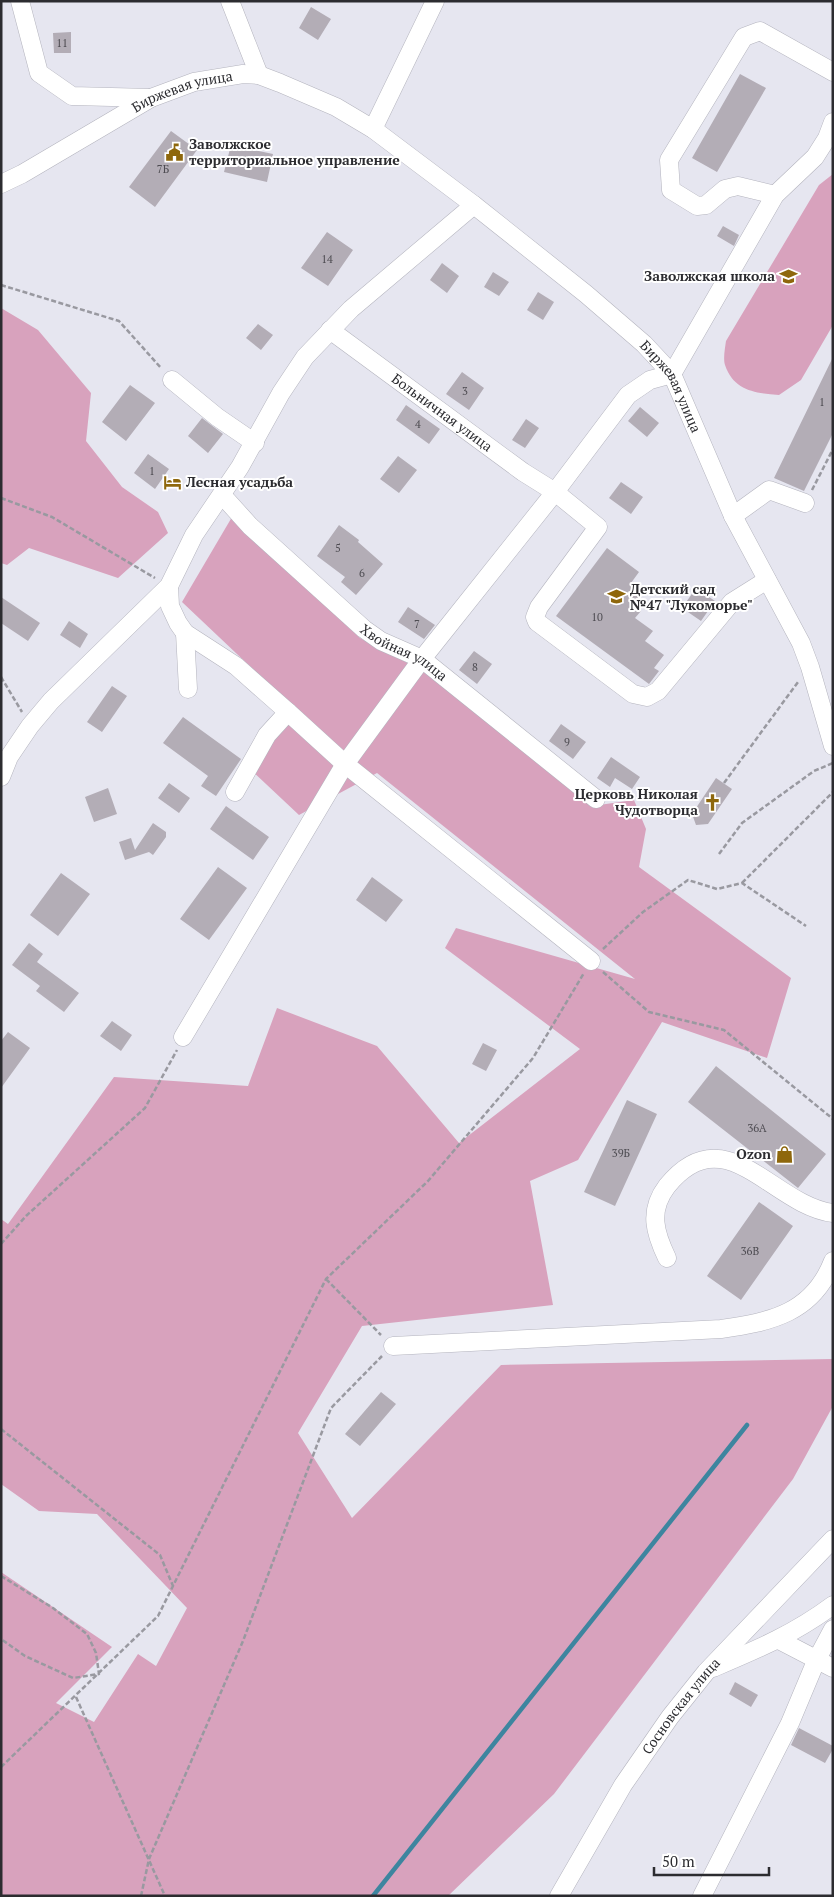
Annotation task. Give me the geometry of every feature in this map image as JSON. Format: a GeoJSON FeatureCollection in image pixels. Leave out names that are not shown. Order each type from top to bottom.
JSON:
{"type":"FeatureCollection","features":[{"type":"Feature","properties":{"kind":"street"},"geometry":{"type":"LineString","coordinates":[[20,1],[39,73],[72,96],[151,98]]}},
{"type":"Feature","properties":{"kind":"street"},"geometry":{"type":"LineString","coordinates":[[230,1],[259,76]]}},
{"type":"Feature","properties":{"kind":"street"},"geometry":{"type":"LineString","coordinates":[[373,129],[435,1]]}},
{"type":"Feature","properties":{"kind":"street"},"geometry":{"type":"LineString","coordinates":[[775,195],[738,186],[725,189],[706,205],[697,206],[671,190],[669,160],[744,37],[760,31],[833,72]]}},
{"type":"Feature","properties":{"kind":"street","name":"Биржевая улица"},"geometry":{"type":"LineString","coordinates":[[1,184],[22,174],[151,98],[194,82],[243,74],[259,76],[280,83],[336,108],[373,129],[474,205],[586,294],[644,344],[672,374],[733,516],[801,643],[833,746]]}},
{"type":"Feature","properties":{"kind":"street"},"geometry":{"type":"LineString","coordinates":[[183,1038],[345,764],[422,659],[555,492],[628,395],[650,380],[672,374],[775,195],[815,157],[827,138],[833,122]]}},
{"type":"Feature","properties":{"kind":"street"},"geometry":{"type":"LineString","coordinates":[[1,777],[9,758],[30,726],[51,701],[169,586],[194,535],[255,443],[281,393],[305,357],[351,309],[474,205]]}},
{"type":"Feature","properties":{"kind":"street","name":"Больничная улица"},"geometry":{"type":"LineString","coordinates":[[330,330],[523,472],[555,492],[598,527],[539,607],[535,617],[537,622],[633,694],[647,697],[658,691],[727,607],[767,580]]}},
{"type":"Feature","properties":{"kind":"street"},"geometry":{"type":"LineString","coordinates":[[172,380],[217,417],[255,443]]}},
{"type":"Feature","properties":{"kind":"street"},"geometry":{"type":"LineString","coordinates":[[733,516],[769,490],[805,503]]}},
{"type":"Feature","properties":{"kind":"street","name":"Хвойная улица"},"geometry":{"type":"LineString","coordinates":[[222,495],[250,526],[364,629],[381,641],[422,659],[596,799]]}},
{"type":"Feature","properties":{"kind":"street"},"geometry":{"type":"LineString","coordinates":[[169,586],[170,606],[178,624],[185,633],[236,666],[345,764],[591,961]]}},
{"type":"Feature","properties":{"kind":"street"},"geometry":{"type":"LineString","coordinates":[[185,633],[188,689]]}},
{"type":"Feature","properties":{"kind":"street"},"geometry":{"type":"LineString","coordinates":[[235,792],[266,735],[288,712]]}},
{"type":"Feature","properties":{"kind":"street"},"geometry":{"type":"LineString","coordinates":[[667,1258],[657,1237],[655,1223],[656,1206],[663,1192],[675,1177],[690,1165],[708,1159],[727,1160],[746,1167],[806,1206],[833,1213]]}},
{"type":"Feature","properties":{"kind":"street"},"geometry":{"type":"LineString","coordinates":[[392,1346],[721,1329],[759,1323],[786,1313],[805,1302],[817,1290],[833,1261]]}},
{"type":"Feature","properties":{"kind":"street","name":"Сосновская улица"},"geometry":{"type":"LineString","coordinates":[[560,1896],[623,1785],[670,1717],[706,1672],[833,1539]]}},
{"type":"Feature","properties":{"kind":"street"},"geometry":{"type":"LineString","coordinates":[[706,1672],[779,1640],[833,1605]]}},
{"type":"Feature","properties":{"kind":"street"},"geometry":{"type":"LineString","coordinates":[[702,1896],[790,1723],[816,1660],[833,1630]]}},
{"type":"Feature","properties":{"kind":"street"},"geometry":{"type":"LineString","coordinates":[[779,1640],[833,1668]]}},
{"type":"Feature","properties":{"kind":"path"},"geometry":{"type":"LineString","coordinates":[[1,285],[119,321],[172,380]]}},
{"type":"Feature","properties":{"kind":"path"},"geometry":{"type":"LineString","coordinates":[[805,503],[833,449]]}},
{"type":"Feature","properties":{"kind":"path"},"geometry":{"type":"LineString","coordinates":[[1,498],[52,517],[169,586]]}},
{"type":"Feature","properties":{"kind":"path"},"geometry":{"type":"LineString","coordinates":[[724,784],[810,667]]}},
{"type":"Feature","properties":{"kind":"path"},"geometry":{"type":"LineString","coordinates":[[1,676],[30,726]]}},
{"type":"Feature","properties":{"kind":"path"},"geometry":{"type":"LineString","coordinates":[[719,854],[742,823],[814,771],[833,763]]}},
{"type":"Feature","properties":{"kind":"path"},"geometry":{"type":"LineString","coordinates":[[1,1767],[76,1697],[158,1616],[326,1278],[428,1181],[533,1058],[591,961],[643,912],[688,880],[717,889],[742,883],[833,792]]}},
{"type":"Feature","properties":{"kind":"path"},"geometry":{"type":"LineString","coordinates":[[742,883],[806,926]]}},
{"type":"Feature","properties":{"kind":"path"},"geometry":{"type":"LineString","coordinates":[[591,961],[649,1012],[724,1030],[833,1119]]}},
{"type":"Feature","properties":{"kind":"path"},"geometry":{"type":"LineString","coordinates":[[1,1244],[26,1216],[145,1108],[183,1038]]}},
{"type":"Feature","properties":{"kind":"path"},"geometry":{"type":"LineString","coordinates":[[141,1896],[149,1859],[243,1641],[331,1408],[392,1346],[326,1278]]}},
{"type":"Feature","properties":{"kind":"path"},"geometry":{"type":"LineString","coordinates":[[1,1428],[160,1556],[173,1586]]}},
{"type":"Feature","properties":{"kind":"path"},"geometry":{"type":"LineString","coordinates":[[1,1576],[53,1608],[87,1634],[96,1653],[98,1674]]}},
{"type":"Feature","properties":{"kind":"path"},"geometry":{"type":"LineString","coordinates":[[1,1639],[25,1656],[73,1678],[98,1674]]}},
{"type":"Feature","properties":{"kind":"path"},"geometry":{"type":"LineString","coordinates":[[76,1697],[165,1896]]}},
{"type":"Feature","properties":{"kind":"shaded area"},"geometry":{"type":"Polygon","coordinates":[[[833,174],[833,325],[801,380],[779,395],[746,389],[734,380],[725,365],[726,341],[819,185],[833,174]]]}},
{"type":"Feature","properties":{"kind":"shaded area"},"geometry":{"type":"Polygon","coordinates":[[[1,308],[38,330],[91,393],[86,441],[122,487],[158,512],[168,533],[118,578],[29,548],[7,565],[1,563],[1,308]]]}},
{"type":"Feature","properties":{"kind":"shaded area"},"geometry":{"type":"Polygon","coordinates":[[[232,517],[360,638],[442,681],[592,806],[634,800],[646,829],[639,867],[791,978],[767,1058],[662,1022],[578,1160],[530,1181],[553,1305],[362,1326],[298,1433],[352,1518],[501,1365],[833,1359],[833,1406],[793,1479],[554,1794],[448,1896],[1,1896],[1,1572],[112,1647],[56,1703],[94,1722],[138,1654],[156,1666],[187,1608],[97,1514],[39,1511],[1,1484],[1,1219],[8,1224],[114,1077],[248,1086],[277,1008],[377,1046],[459,1143],[580,1049],[445,948],[456,928],[635,979],[377,773],[299,815],[249,768],[294,708],[182,602],[232,517]]]}},
{"type":"Feature","properties":{"kind":"building"},"geometry":{"type":"Polygon","coordinates":[[[311,7],[331,19],[318,40],[299,28],[311,7]]]}},
{"type":"Feature","properties":{"kind":"building"},"geometry":{"type":"Polygon","coordinates":[[[71,32],[71,53],[54,53],[53,33],[71,32]]]}},
{"type":"Feature","properties":{"kind":"building"},"geometry":{"type":"Polygon","coordinates":[[[740,74],[766,88],[717,172],[692,158],[740,74]]]}},
{"type":"Feature","properties":{"kind":"building"},"geometry":{"type":"Polygon","coordinates":[[[171,131],[197,150],[155,207],[129,187],[171,131]]]}},
{"type":"Feature","properties":{"kind":"building"},"geometry":{"type":"Polygon","coordinates":[[[231,145],[273,154],[267,182],[224,172],[231,145]]]}},
{"type":"Feature","properties":{"kind":"building"},"geometry":{"type":"Polygon","coordinates":[[[723,226],[739,235],[734,246],[717,236],[723,226]]]}},
{"type":"Feature","properties":{"kind":"building"},"geometry":{"type":"Polygon","coordinates":[[[327,232],[353,250],[328,286],[301,268],[327,232]]]}},
{"type":"Feature","properties":{"kind":"building"},"geometry":{"type":"Polygon","coordinates":[[[442,263],[459,276],[447,293],[430,280],[442,263]]]}},
{"type":"Feature","properties":{"kind":"building"},"geometry":{"type":"Polygon","coordinates":[[[493,272],[509,282],[499,296],[484,287],[493,272]]]}},
{"type":"Feature","properties":{"kind":"building"},"geometry":{"type":"Polygon","coordinates":[[[538,292],[554,302],[543,320],[527,310],[538,292]]]}},
{"type":"Feature","properties":{"kind":"building"},"geometry":{"type":"Polygon","coordinates":[[[258,324],[273,335],[261,350],[246,338],[258,324]]]}},
{"type":"Feature","properties":{"kind":"building"},"geometry":{"type":"Polygon","coordinates":[[[833,357],[833,433],[804,491],[774,478],[833,357]]]}},
{"type":"Feature","properties":{"kind":"building"},"geometry":{"type":"Polygon","coordinates":[[[462,372],[484,388],[469,410],[446,394],[462,372]]]}},
{"type":"Feature","properties":{"kind":"building"},"geometry":{"type":"Polygon","coordinates":[[[130,385],[155,403],[126,441],[102,422],[130,385]]]}},
{"type":"Feature","properties":{"kind":"building"},"geometry":{"type":"Polygon","coordinates":[[[406,405],[440,429],[429,444],[396,420],[406,405]]]}},
{"type":"Feature","properties":{"kind":"building"},"geometry":{"type":"Polygon","coordinates":[[[640,407],[659,423],[647,437],[628,421],[640,407]]]}},
{"type":"Feature","properties":{"kind":"building"},"geometry":{"type":"Polygon","coordinates":[[[202,418],[223,434],[208,453],[188,436],[202,418]]]}},
{"type":"Feature","properties":{"kind":"building"},"geometry":{"type":"Polygon","coordinates":[[[526,419],[539,428],[525,448],[512,440],[526,419]]]}},
{"type":"Feature","properties":{"kind":"building"},"geometry":{"type":"Polygon","coordinates":[[[148,454],[169,469],[155,489],[134,473],[148,454]]]}},
{"type":"Feature","properties":{"kind":"building"},"geometry":{"type":"Polygon","coordinates":[[[398,456],[417,470],[399,493],[380,479],[398,456]]]}},
{"type":"Feature","properties":{"kind":"building"},"geometry":{"type":"Polygon","coordinates":[[[621,482],[643,497],[631,514],[609,498],[621,482]]]}},
{"type":"Feature","properties":{"kind":"building"},"geometry":{"type":"Polygon","coordinates":[[[339,525],[359,540],[358,542],[383,564],[356,595],[341,582],[345,577],[317,556],[339,525]]]}},
{"type":"Feature","properties":{"kind":"building"},"geometry":{"type":"Polygon","coordinates":[[[607,548],[639,572],[631,583],[643,591],[633,605],[641,611],[635,618],[653,631],[645,641],[664,655],[654,668],[659,671],[649,684],[556,616],[607,548]]]}},
{"type":"Feature","properties":{"kind":"building"},"geometry":{"type":"Polygon","coordinates":[[[696,588],[715,601],[701,621],[682,608],[696,588]]]}},
{"type":"Feature","properties":{"kind":"building"},"geometry":{"type":"Polygon","coordinates":[[[1,597],[40,623],[28,641],[1,623],[1,597]]]}},
{"type":"Feature","properties":{"kind":"building"},"geometry":{"type":"Polygon","coordinates":[[[408,607],[435,625],[424,639],[398,622],[408,607]]]}},
{"type":"Feature","properties":{"kind":"building"},"geometry":{"type":"Polygon","coordinates":[[[69,621],[88,634],[80,648],[60,635],[69,621]]]}},
{"type":"Feature","properties":{"kind":"building"},"geometry":{"type":"Polygon","coordinates":[[[474,651],[492,664],[477,684],[459,670],[474,651]]]}},
{"type":"Feature","properties":{"kind":"building"},"geometry":{"type":"Polygon","coordinates":[[[112,686],[127,696],[102,732],[87,722],[112,686]]]}},
{"type":"Feature","properties":{"kind":"building"},"geometry":{"type":"Polygon","coordinates":[[[183,717],[241,759],[216,796],[201,786],[208,776],[163,743],[183,717]]]}},
{"type":"Feature","properties":{"kind":"building"},"geometry":{"type":"Polygon","coordinates":[[[561,724],[586,742],[573,759],[549,741],[561,724]]]}},
{"type":"Feature","properties":{"kind":"building"},"geometry":{"type":"Polygon","coordinates":[[[611,757],[640,777],[632,789],[615,778],[610,787],[597,778],[611,757]]]}},
{"type":"Feature","properties":{"kind":"building","name":"Церковь Николая Чудотворца"},"geometry":{"type":"Polygon","coordinates":[[[716,778],[732,789],[708,824],[696,825],[692,814],[716,778]]]}},
{"type":"Feature","properties":{"kind":"building"},"geometry":{"type":"Polygon","coordinates":[[[169,783],[190,798],[179,813],[158,798],[169,783]]]}},
{"type":"Feature","properties":{"kind":"building"},"geometry":{"type":"Polygon","coordinates":[[[108,788],[117,814],[94,822],[85,797],[108,788]]]}},
{"type":"Feature","properties":{"kind":"building"},"geometry":{"type":"Polygon","coordinates":[[[226,806],[269,837],[253,860],[210,829],[226,806]]]}},
{"type":"Feature","properties":{"kind":"building"},"geometry":{"type":"Polygon","coordinates":[[[153,823],[166,832],[166,837],[153,855],[149,852],[125,860],[119,842],[131,838],[135,850],[153,823]]]}},
{"type":"Feature","properties":{"kind":"building"},"geometry":{"type":"Polygon","coordinates":[[[218,867],[247,888],[209,940],[180,919],[218,867]]]}},
{"type":"Feature","properties":{"kind":"building"},"geometry":{"type":"Polygon","coordinates":[[[61,873],[90,894],[58,936],[30,915],[61,873]]]}},
{"type":"Feature","properties":{"kind":"building"},"geometry":{"type":"Polygon","coordinates":[[[372,877],[403,900],[386,922],[356,900],[372,877]]]}},
{"type":"Feature","properties":{"kind":"building"},"geometry":{"type":"Polygon","coordinates":[[[29,943],[43,954],[37,962],[79,993],[64,1012],[36,991],[40,986],[12,965],[29,943]]]}},
{"type":"Feature","properties":{"kind":"building"},"geometry":{"type":"Polygon","coordinates":[[[112,1021],[132,1035],[121,1051],[100,1036],[112,1021]]]}},
{"type":"Feature","properties":{"kind":"building"},"geometry":{"type":"Polygon","coordinates":[[[8,1032],[30,1048],[1,1088],[1,1041],[8,1032]]]}},
{"type":"Feature","properties":{"kind":"building"},"geometry":{"type":"Polygon","coordinates":[[[483,1043],[497,1050],[486,1071],[472,1064],[483,1043]]]}},
{"type":"Feature","properties":{"kind":"building"},"geometry":{"type":"Polygon","coordinates":[[[716,1066],[826,1154],[798,1188],[688,1102],[716,1066]]]}},
{"type":"Feature","properties":{"kind":"building"},"geometry":{"type":"Polygon","coordinates":[[[627,1100],[657,1114],[615,1206],[584,1192],[627,1100]]]}},
{"type":"Feature","properties":{"kind":"building"},"geometry":{"type":"Polygon","coordinates":[[[759,1202],[793,1226],[741,1300],[707,1276],[759,1202]]]}},
{"type":"Feature","properties":{"kind":"building"},"geometry":{"type":"Polygon","coordinates":[[[381,1392],[396,1404],[360,1446],[345,1434],[381,1392]]]}},
{"type":"Feature","properties":{"kind":"building"},"geometry":{"type":"Polygon","coordinates":[[[735,1682],[758,1695],[751,1707],[729,1694],[735,1682]]]}},
{"type":"Feature","properties":{"kind":"building"},"geometry":{"type":"Polygon","coordinates":[[[799,1728],[833,1746],[825,1763],[791,1745],[799,1728]]]}},
{"type":"Feature","properties":{"kind":"waterway"},"geometry":{"type":"LineString","coordinates":[[373,1896],[747,1425]]}},
{"type":"Feature","properties":{"kind":"place","name":"Заволжское территориальное управление"},"geometry":{"type":"Point","coordinates":[175,152]}},
{"type":"Feature","properties":{"kind":"place","name":"Заволжская школа"},"geometry":{"type":"Point","coordinates":[789,276]}},
{"type":"Feature","properties":{"kind":"place","name":"Лесная усадьба"},"geometry":{"type":"Point","coordinates":[172,482]}},
{"type":"Feature","properties":{"kind":"place","name":"Детский сад №47 \"Лукоморье\""},"geometry":{"type":"Point","coordinates":[616,597]}},
{"type":"Feature","properties":{"kind":"place","name":"Церковь Николая Чудотворца"},"geometry":{"type":"Point","coordinates":[712,802]}},
{"type":"Feature","properties":{"kind":"place","name":"Ozon"},"geometry":{"type":"Point","coordinates":[785,1154]}}]}
